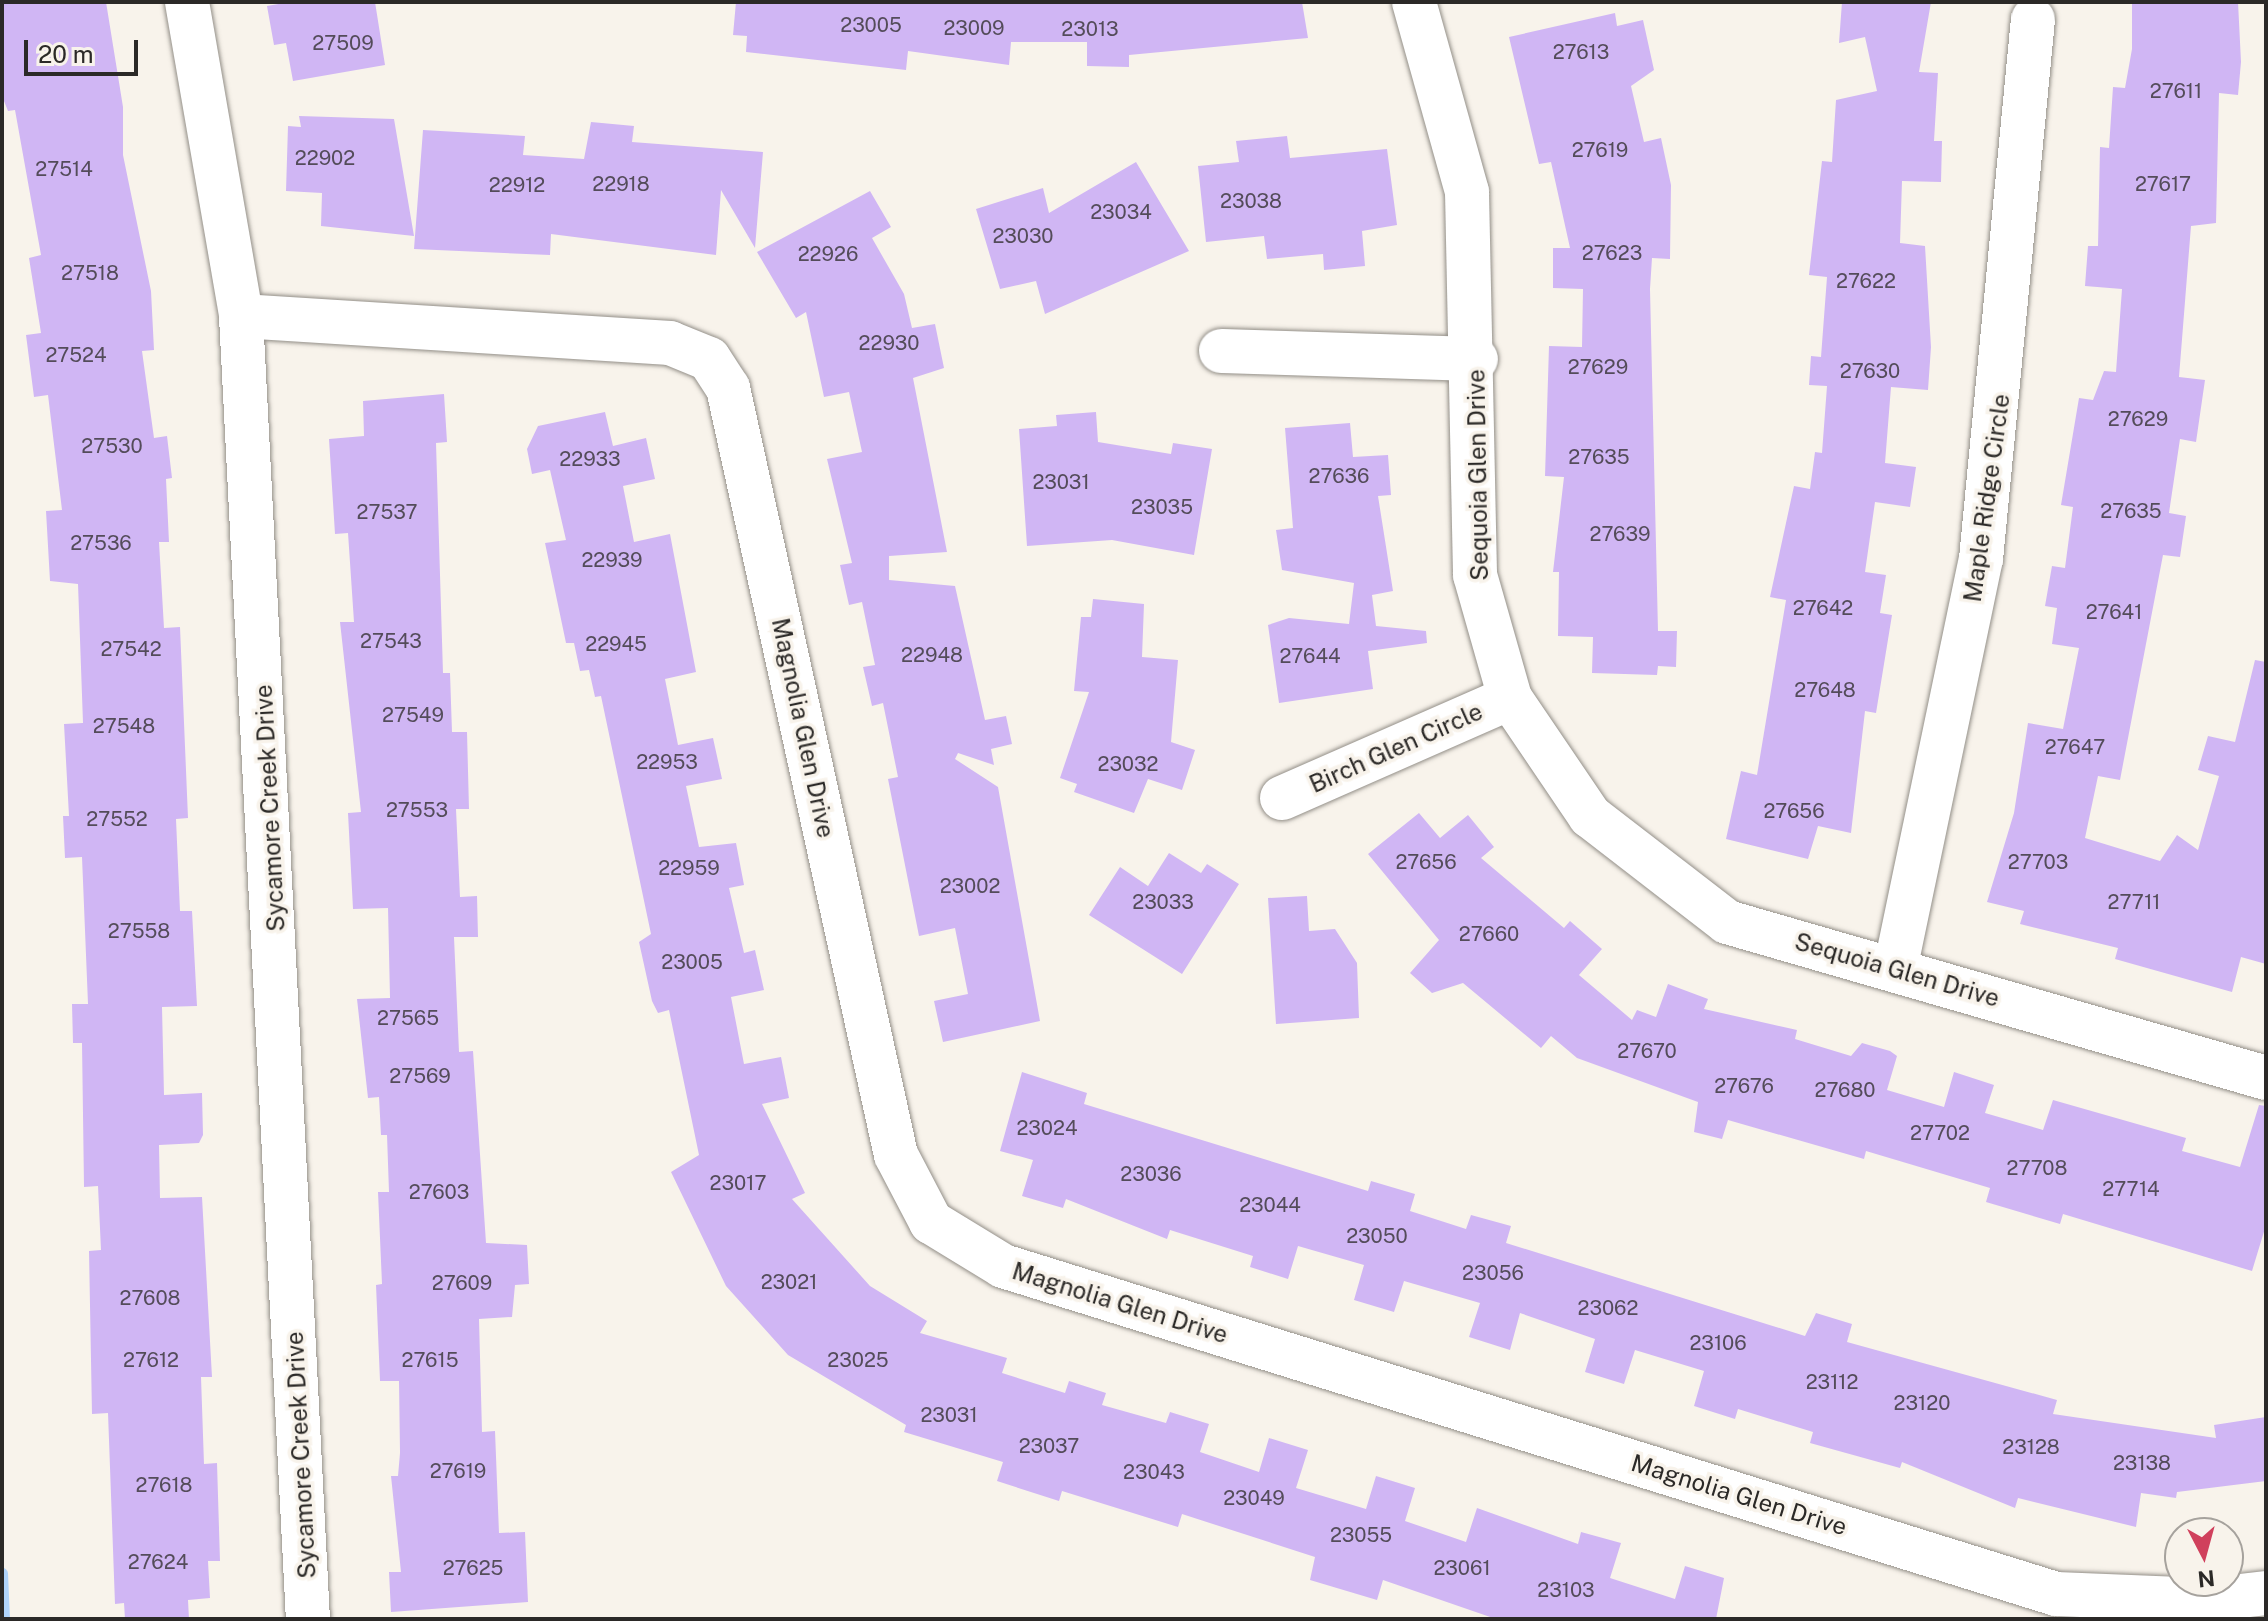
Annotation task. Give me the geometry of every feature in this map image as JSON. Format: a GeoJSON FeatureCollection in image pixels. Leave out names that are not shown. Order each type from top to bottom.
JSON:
{"type":"FeatureCollection","features":[{"type":"Feature","properties":{"kind":"street","name":"Sycamore Creek Drive"},"geometry":{"type":"LineString","coordinates":[[187,2],[241,316],[308,1619]]}},
{"type":"Feature","properties":{"kind":"street","name":"Sequoia Glen Drive"},"geometry":{"type":"LineString","coordinates":[[1414,2],[1467,192],[1476,359],[1475,575],[1510,698],[1590,816],[1727,922],[2266,1078]]}},
{"type":"Feature","properties":{"kind":"street","name":"Maple Ridge Circle"},"geometry":{"type":"LineString","coordinates":[[1895,970],[1981,559],[2033,19]]}},
{"type":"Feature","properties":{"kind":"street","name":"Magnolia Glen Drive"},"geometry":{"type":"LineString","coordinates":[[241,316],[670,343],[709,359],[728,388],[896,1155],[931,1222],[1003,1266],[2056,1594],[2205,1600],[2266,1593]]}},
{"type":"Feature","properties":{"kind":"street"},"geometry":{"type":"LineString","coordinates":[[1221,351],[1476,359]]}},
{"type":"Feature","properties":{"kind":"street","name":"Birch Glen Circle"},"geometry":{"type":"LineString","coordinates":[[1282,798],[1510,698]]}},
{"type":"Feature","properties":{"kind":"building"},"geometry":{"type":"Polygon","coordinates":[[[2,2],[106,2],[123,107],[123,155],[151,291],[154,350],[142,351],[154,438],[167,436],[172,478],[166,479],[169,542],[159,542],[164,628],[180,627],[188,818],[176,819],[180,911],[192,911],[197,1006],[162,1007],[164,1095],[202,1093],[203,1135],[199,1143],[159,1145],[160,1198],[202,1197],[212,1377],[201,1377],[204,1464],[217,1463],[220,1561],[208,1561],[210,1598],[188,1600],[189,1619],[125,1619],[124,1603],[115,1604],[108,1413],[92,1414],[89,1251],[101,1250],[98,1186],[84,1187],[82,1043],[73,1043],[72,1004],[88,1004],[82,857],[65,858],[63,816],[69,816],[64,724],[83,723],[78,584],[50,581],[46,511],[62,510],[48,395],[34,397],[26,335],[41,333],[29,258],[41,255],[15,110],[8,111],[2,96],[2,2]]]}},
{"type":"Feature","properties":{"kind":"building"},"geometry":{"type":"Polygon","coordinates":[[[290,2],[375,2],[385,65],[293,81],[286,43],[274,45],[267,6],[290,2]]]}},
{"type":"Feature","properties":{"kind":"building"},"geometry":{"type":"Polygon","coordinates":[[[736,2],[1302,2],[1308,38],[1129,55],[1129,67],[1087,66],[1087,42],[1011,42],[1009,65],[908,51],[906,70],[746,52],[747,36],[733,35],[736,2]]]}},
{"type":"Feature","properties":{"kind":"building"},"geometry":{"type":"Polygon","coordinates":[[[1842,2],[1931,2],[1919,72],[1938,73],[1934,141],[1942,141],[1941,182],[1902,181],[1900,243],[1925,246],[1931,347],[1928,390],[1891,387],[1885,463],[1916,467],[1910,507],[1875,502],[1865,572],[1886,575],[1880,613],[1892,615],[1876,713],[1865,711],[1851,833],[1818,826],[1808,859],[1726,839],[1741,771],[1757,775],[1786,600],[1770,597],[1794,486],[1810,489],[1815,452],[1822,453],[1827,386],[1809,385],[1811,356],[1821,357],[1827,277],[1809,275],[1822,161],[1832,162],[1836,100],[1877,91],[1865,37],[1839,43],[1842,2]]]}},
{"type":"Feature","properties":{"kind":"building"},"geometry":{"type":"Polygon","coordinates":[[[2132,2],[2238,2],[2241,62],[2238,95],[2219,93],[2216,223],[2191,226],[2179,377],[2205,380],[2196,442],[2180,439],[2169,513],[2186,516],[2180,557],[2163,555],[2120,780],[2098,776],[2085,838],[2160,861],[2177,835],[2198,850],[2219,776],[2198,770],[2208,736],[2235,742],[2255,660],[2266,662],[2266,964],[2241,957],[2232,992],[2115,959],[2118,948],[2020,924],[2024,911],[1987,902],[2014,813],[2028,723],[2063,729],[2079,648],[2052,644],[2057,608],[2045,606],[2052,566],[2065,568],[2073,507],[2061,505],[2079,398],[2093,400],[2104,371],[2116,372],[2122,289],[2085,286],[2088,246],[2098,246],[2100,147],[2109,148],[2113,87],[2125,88],[2132,49],[2132,2]]]}},
{"type":"Feature","properties":{"kind":"building"},"geometry":{"type":"Polygon","coordinates":[[[1615,13],[1617,26],[1643,20],[1654,70],[1631,86],[1644,142],[1661,138],[1671,185],[1670,259],[1652,258],[1650,289],[1658,631],[1677,631],[1676,667],[1658,666],[1657,675],[1592,673],[1593,637],[1558,636],[1559,572],[1553,572],[1564,477],[1545,476],[1549,346],[1582,347],[1583,289],[1553,288],[1553,248],[1570,248],[1551,162],[1539,164],[1509,37],[1615,13]]]}},
{"type":"Feature","properties":{"kind":"building"},"geometry":{"type":"Polygon","coordinates":[[[299,116],[394,119],[414,236],[321,226],[322,193],[286,191],[288,126],[301,127],[299,116]]]}},
{"type":"Feature","properties":{"kind":"building"},"geometry":{"type":"Polygon","coordinates":[[[591,122],[634,126],[632,142],[763,152],[755,248],[721,190],[716,255],[551,234],[550,255],[414,249],[423,130],[525,136],[523,155],[584,159],[591,122]]]}},
{"type":"Feature","properties":{"kind":"building"},"geometry":{"type":"Polygon","coordinates":[[[1287,136],[1290,158],[1387,149],[1397,225],[1362,231],[1365,266],[1324,270],[1323,254],[1267,259],[1264,236],[1206,242],[1198,166],[1239,162],[1236,141],[1287,136]]]}},
{"type":"Feature","properties":{"kind":"building"},"geometry":{"type":"Polygon","coordinates":[[[1136,162],[1189,251],[1045,314],[1036,281],[1000,289],[976,209],[1043,188],[1049,213],[1136,162]]]}},
{"type":"Feature","properties":{"kind":"building"},"geometry":{"type":"Polygon","coordinates":[[[870,191],[891,227],[872,238],[904,294],[912,328],[935,324],[944,368],[913,378],[947,552],[889,556],[889,580],[955,586],[985,720],[1006,716],[1012,744],[991,749],[994,765],[958,753],[955,759],[998,787],[1040,1021],[943,1042],[934,1001],[968,994],[955,928],[919,936],[888,779],[898,777],[883,703],[872,706],[863,667],[875,665],[862,602],[849,605],[840,565],[852,563],[827,459],[862,452],[849,392],[824,397],[806,312],[796,318],[757,252],[870,191]]]}},
{"type":"Feature","properties":{"kind":"building"},"geometry":{"type":"Polygon","coordinates":[[[444,394],[447,442],[436,443],[443,673],[450,673],[452,732],[467,732],[469,809],[456,809],[460,897],[477,896],[478,937],[454,937],[459,1052],[473,1051],[486,1243],[527,1245],[529,1284],[515,1285],[512,1317],[479,1319],[482,1432],[495,1431],[499,1533],[525,1532],[528,1602],[391,1612],[389,1572],[401,1572],[391,1476],[398,1476],[400,1453],[399,1381],[380,1381],[376,1285],[382,1284],[378,1192],[389,1192],[387,1135],[381,1135],[379,1097],[368,1098],[357,999],[390,998],[388,908],[353,909],[348,813],[361,812],[340,622],[354,622],[348,533],[335,534],[329,439],[364,436],[363,401],[444,394]]]}},
{"type":"Feature","properties":{"kind":"building"},"geometry":{"type":"Polygon","coordinates":[[[605,412],[613,446],[646,438],[655,479],[623,486],[634,542],[670,534],[696,672],[665,679],[678,745],[713,738],[722,779],[686,786],[699,847],[736,843],[744,885],[729,888],[744,953],[755,950],[764,990],[731,997],[744,1064],[781,1057],[789,1098],[762,1104],[805,1193],[792,1199],[870,1286],[927,1321],[920,1333],[1007,1358],[1002,1373],[1065,1393],[1069,1381],[1106,1393],[1102,1405],[1166,1423],[1170,1412],[1209,1424],[1200,1452],[1259,1472],[1269,1438],[1308,1450],[1296,1488],[1366,1509],[1376,1476],[1415,1488],[1405,1521],[1466,1542],[1477,1508],[1578,1544],[1581,1532],[1621,1543],[1610,1578],[1675,1599],[1685,1566],[1724,1578],[1716,1619],[1496,1619],[1383,1580],[1377,1600],[1310,1580],[1315,1557],[1182,1514],[1178,1527],[1062,1491],[1059,1501],[997,1481],[1003,1462],[904,1432],[906,1425],[788,1355],[726,1286],[671,1172],[699,1155],[669,1010],[658,1013],[652,1001],[639,942],[651,934],[601,696],[595,697],[589,670],[580,671],[574,643],[566,643],[545,543],[566,540],[550,470],[532,474],[527,449],[538,426],[605,412]]]}},
{"type":"Feature","properties":{"kind":"building"},"geometry":{"type":"Polygon","coordinates":[[[1096,412],[1098,442],[1171,454],[1173,443],[1212,449],[1194,555],[1112,540],[1027,546],[1019,429],[1057,426],[1056,415],[1096,412]]]}},
{"type":"Feature","properties":{"kind":"building"},"geometry":{"type":"Polygon","coordinates":[[[1350,423],[1353,457],[1388,455],[1391,495],[1378,496],[1393,591],[1372,595],[1376,626],[1426,631],[1427,643],[1368,651],[1373,689],[1279,703],[1268,625],[1289,618],[1349,624],[1354,583],[1282,570],[1276,530],[1293,528],[1285,428],[1350,423]]]}},
{"type":"Feature","properties":{"kind":"building"},"geometry":{"type":"Polygon","coordinates":[[[1093,599],[1144,604],[1142,657],[1178,660],[1171,742],[1195,750],[1182,790],[1148,779],[1134,813],[1074,792],[1077,784],[1060,778],[1089,692],[1074,691],[1081,617],[1091,617],[1093,599]]]}},
{"type":"Feature","properties":{"kind":"building"},"geometry":{"type":"Polygon","coordinates":[[[1419,813],[1440,838],[1468,815],[1494,847],[1481,858],[1564,928],[1570,921],[1602,949],[1579,975],[1632,1020],[1637,1010],[1656,1017],[1668,984],[1708,999],[1704,1009],[1797,1030],[1795,1039],[1851,1056],[1862,1043],[1890,1051],[1897,1056],[1887,1090],[1944,1107],[1954,1072],[1994,1085],[1985,1113],[2043,1130],[2053,1100],[2186,1138],[2182,1151],[2240,1167],[2259,1105],[2266,1106],[2266,1225],[2252,1271],[2063,1214],[2060,1224],[1986,1202],[1990,1188],[1866,1151],[1864,1159],[1728,1120],[1722,1139],[1694,1132],[1698,1102],[1577,1058],[1551,1036],[1541,1048],[1463,983],[1432,993],[1410,973],[1439,940],[1368,854],[1419,813]]]}},
{"type":"Feature","properties":{"kind":"building"},"geometry":{"type":"Polygon","coordinates":[[[1169,853],[1201,873],[1207,864],[1239,884],[1182,974],[1089,915],[1120,867],[1148,886],[1169,853]]]}},
{"type":"Feature","properties":{"kind":"building"},"geometry":{"type":"Polygon","coordinates":[[[1307,896],[1309,931],[1335,929],[1357,963],[1359,1018],[1276,1024],[1268,898],[1307,896]]]}},
{"type":"Feature","properties":{"kind":"building"},"geometry":{"type":"Polygon","coordinates":[[[1022,1072],[1087,1093],[1084,1104],[1368,1191],[1371,1181],[1415,1194],[1410,1211],[1466,1229],[1471,1215],[1511,1226],[1506,1243],[1805,1336],[1816,1313],[1852,1324],[1847,1342],[2057,1400],[2053,1414],[2216,1438],[2214,1425],[2266,1417],[2266,1481],[2177,1492],[2176,1498],[2141,1493],[2136,1527],[2018,1498],[2015,1508],[1902,1462],[1900,1468],[1810,1443],[1813,1432],[1738,1409],[1735,1419],[1694,1406],[1704,1371],[1635,1350],[1624,1384],[1585,1372],[1595,1339],[1520,1313],[1510,1350],[1469,1337],[1480,1303],[1404,1281],[1394,1312],[1354,1300],[1364,1265],[1298,1246],[1288,1279],[1250,1267],[1253,1256],[1170,1230],[1167,1239],[1066,1199],[1063,1208],[1022,1196],[1033,1160],[1000,1151],[1022,1072]]]}},
{"type":"Feature","properties":{"kind":"waterway"},"geometry":{"type":"LineString","coordinates":[[2,1573],[4,1619]]}}]}
